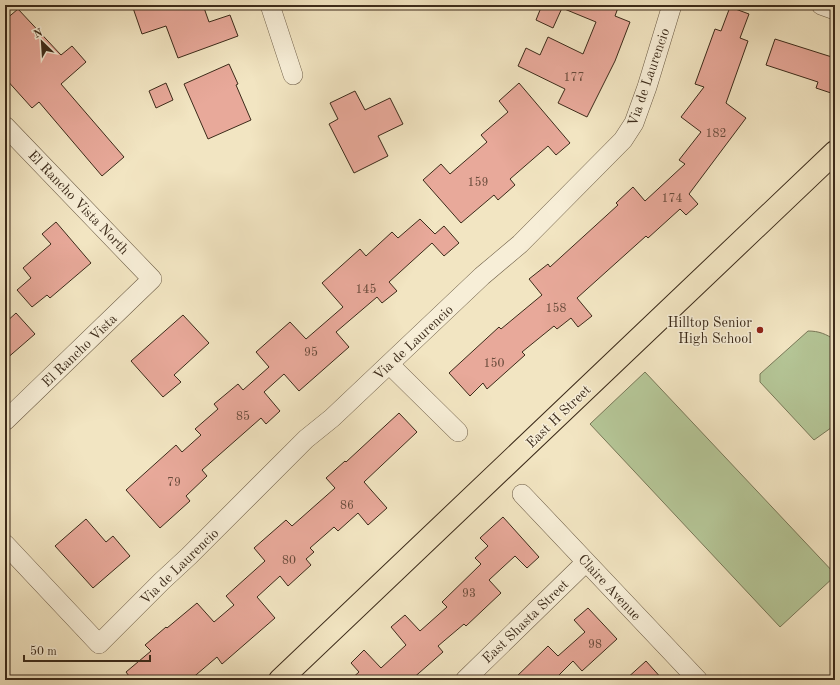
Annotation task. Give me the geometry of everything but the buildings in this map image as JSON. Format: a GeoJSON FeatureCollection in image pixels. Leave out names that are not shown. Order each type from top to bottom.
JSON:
{"type":"FeatureCollection","features":[{"type":"Feature","properties":{"kind":"main road","name":"East H Street"},"geometry":{"type":"LineString","coordinates":[[280,680],[835,152]]}},
{"type":"Feature","properties":{"kind":"street"},"geometry":{"type":"LineString","coordinates":[[270,5],[293,75]]}},
{"type":"Feature","properties":{"kind":"street","name":"Via de Laurencio"},"geometry":{"type":"LineString","coordinates":[[5,544],[99,644],[306,439],[332,418],[482,276],[520,244],[623,140],[634,123],[647,87],[672,5]]}},
{"type":"Feature","properties":{"kind":"street"},"geometry":{"type":"LineString","coordinates":[[821,5],[835,10]]}},
{"type":"Feature","properties":{"kind":"street","name":"El Rancho Vista North"},"geometry":{"type":"LineString","coordinates":[[5,126],[152,279]]}},
{"type":"Feature","properties":{"kind":"street","name":"El Rancho Vista"},"geometry":{"type":"LineString","coordinates":[[5,421],[152,279]]}},
{"type":"Feature","properties":{"kind":"street"},"geometry":{"type":"LineString","coordinates":[[389,364],[458,432]]}},
{"type":"Feature","properties":{"kind":"street","name":"Claire Avenue"},"geometry":{"type":"LineString","coordinates":[[522,494],[698,680]]}},
{"type":"Feature","properties":{"kind":"street","name":"East Shasta Street"},"geometry":{"type":"LineString","coordinates":[[464,680],[586,562]]}},
{"type":"Feature","properties":{"kind":"green space"},"geometry":{"type":"Polygon","coordinates":[[[808,331],[822,333],[835,340],[835,425],[814,440],[760,382],[760,374],[808,331]]]}},
{"type":"Feature","properties":{"kind":"green space"},"geometry":{"type":"Polygon","coordinates":[[[645,372],[835,574],[835,576],[780,627],[590,424],[645,372]]]}},
{"type":"Feature","properties":{"kind":"place","name":"Hilltop Senior High School"},"geometry":{"type":"Point","coordinates":[760,330]}}]}
